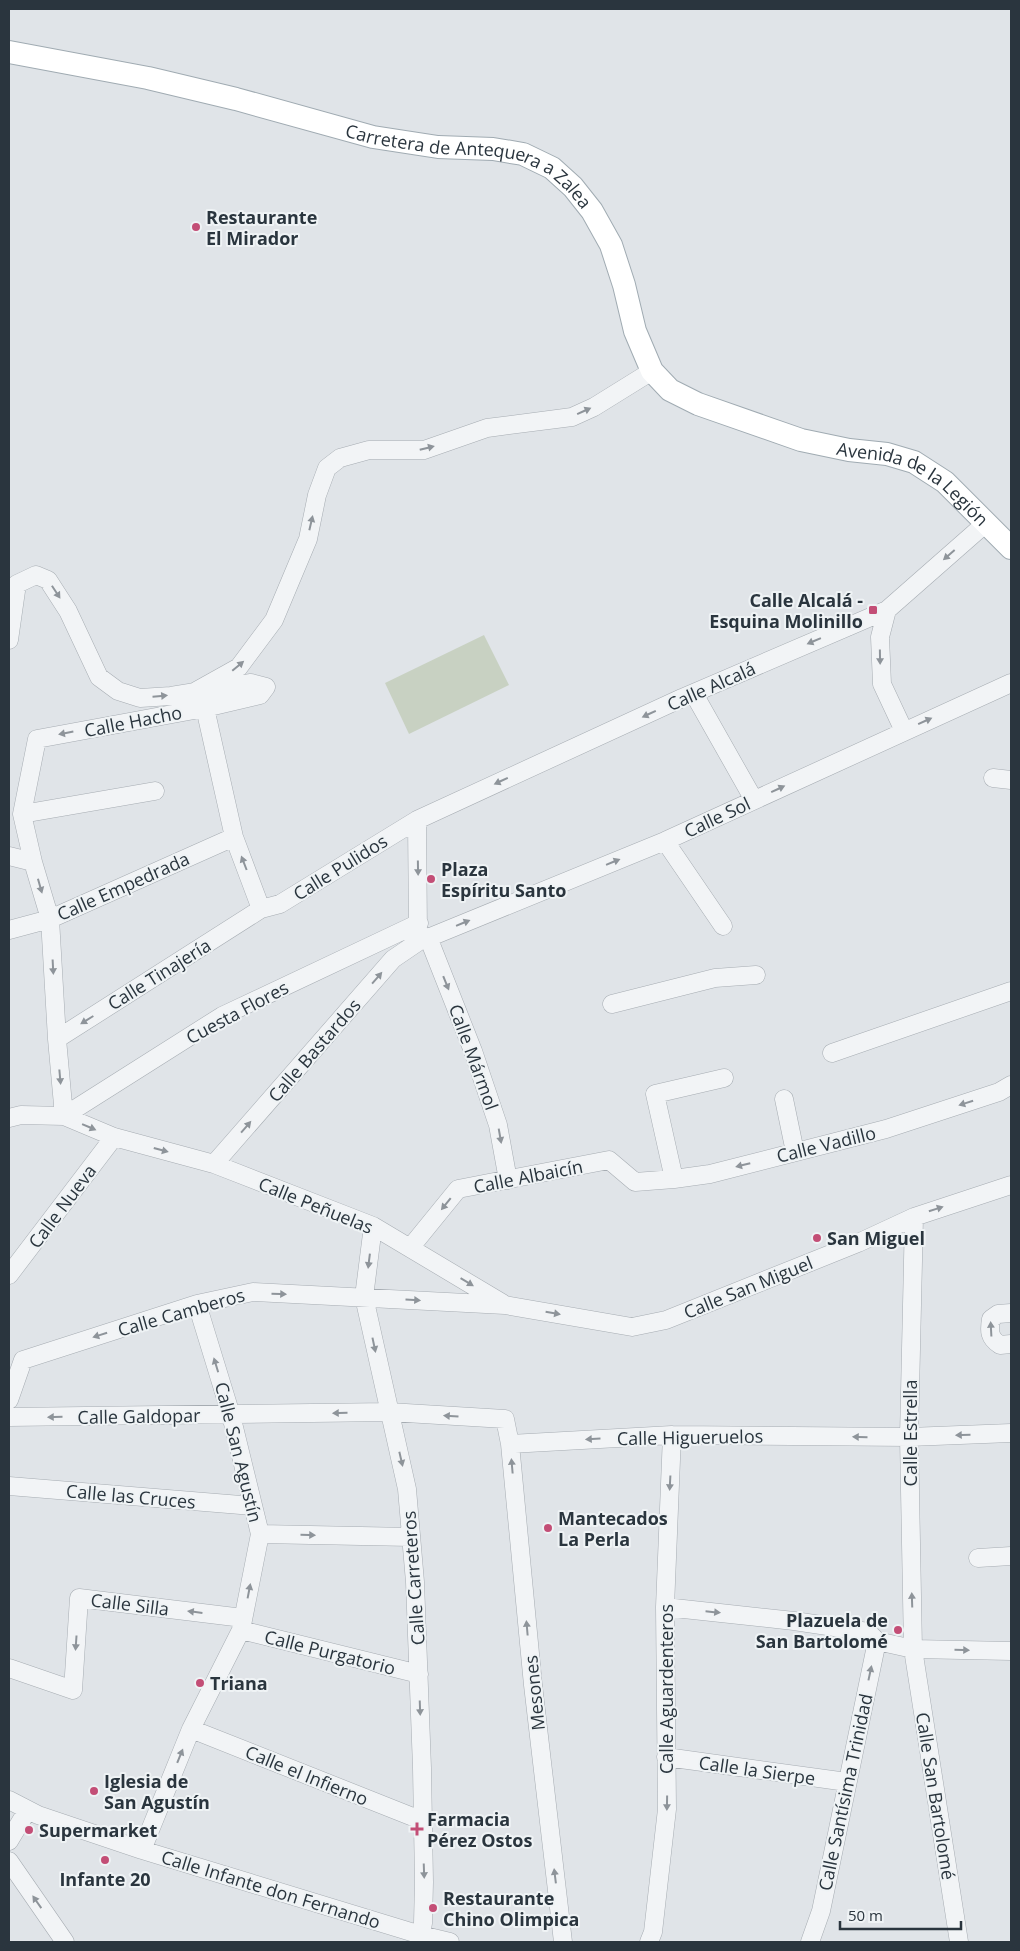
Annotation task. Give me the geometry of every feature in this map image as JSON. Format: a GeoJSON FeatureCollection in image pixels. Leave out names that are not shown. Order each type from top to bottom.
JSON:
{"type":"FeatureCollection","features":[{"type":"Feature","properties":{"kind":"main road","name":"Carretera de Antequera a Zalea"},"geometry":{"type":"LineString","coordinates":[[9,52],[148,78],[236,98],[372,137],[438,147],[493,149],[523,154],[552,168],[573,188],[592,211],[611,244],[624,285],[635,331],[652,371],[670,390],[698,404],[801,440]]}},
{"type":"Feature","properties":{"kind":"main road","name":"Avenida de la Legión"},"geometry":{"type":"LineString","coordinates":[[801,440],[849,450],[887,454],[914,462],[945,482],[1011,548]]}},
{"type":"Feature","properties":{"kind":"street"},"geometry":{"type":"LineString","coordinates":[[196,691],[239,667],[274,620],[308,539],[317,495],[327,468],[340,458],[370,450],[424,450],[487,428],[572,417],[594,407],[652,371]]}},
{"type":"Feature","properties":{"kind":"street","name":"Calle Alcalá"},"geometry":{"type":"LineString","coordinates":[[417,820],[694,694],[887,610],[986,523]]}},
{"type":"Feature","properties":{"kind":"street"},"geometry":{"type":"LineString","coordinates":[[9,640],[11,615],[17,584],[36,575],[48,580],[68,611],[99,677],[118,691],[140,698],[251,683],[266,687],[260,695],[205,708]]}},
{"type":"Feature","properties":{"kind":"street"},"geometry":{"type":"LineString","coordinates":[[887,610],[880,637],[882,684],[904,731]]}},
{"type":"Feature","properties":{"kind":"street","name":"Calle Sol"},"geometry":{"type":"LineString","coordinates":[[421,934],[665,841],[1011,683]]}},
{"type":"Feature","properties":{"kind":"street"},"geometry":{"type":"LineString","coordinates":[[694,694],[754,800]]}},
{"type":"Feature","properties":{"kind":"street","name":"Calle Hacho"},"geometry":{"type":"LineString","coordinates":[[64,1116],[57,1039],[50,919],[33,862],[22,814],[37,739],[205,708],[234,837],[261,909]]}},
{"type":"Feature","properties":{"kind":"street"},"geometry":{"type":"LineString","coordinates":[[993,778],[1011,780]]}},
{"type":"Feature","properties":{"kind":"street"},"geometry":{"type":"LineString","coordinates":[[22,814],[155,791]]}},
{"type":"Feature","properties":{"kind":"street"},"geometry":{"type":"LineString","coordinates":[[417,820],[421,934]]}},
{"type":"Feature","properties":{"kind":"street","name":"Calle Pulidos"},"geometry":{"type":"LineString","coordinates":[[261,909],[280,904],[417,820]]}},
{"type":"Feature","properties":{"kind":"street","name":"Calle Empedrada"},"geometry":{"type":"LineString","coordinates":[[9,930],[50,919],[234,837]]}},
{"type":"Feature","properties":{"kind":"street"},"geometry":{"type":"LineString","coordinates":[[665,841],[723,926]]}},
{"type":"Feature","properties":{"kind":"street"},"geometry":{"type":"LineString","coordinates":[[9,856],[33,862]]}},
{"type":"Feature","properties":{"kind":"street","name":"Calle Tinajería"},"geometry":{"type":"LineString","coordinates":[[57,1039],[261,909]]}},
{"type":"Feature","properties":{"kind":"street","name":"Cuesta Flores"},"geometry":{"type":"LineString","coordinates":[[64,1116],[222,1016],[421,934]]}},
{"type":"Feature","properties":{"kind":"street","name":"Calle Bastardos"},"geometry":{"type":"LineString","coordinates":[[214,1164],[393,959],[421,934]]}},
{"type":"Feature","properties":{"kind":"street","name":"Calle Mármol"},"geometry":{"type":"LineString","coordinates":[[421,934],[473,1051],[498,1125],[508,1180]]}},
{"type":"Feature","properties":{"kind":"street"},"geometry":{"type":"LineString","coordinates":[[612,1004],[715,978],[756,975]]}},
{"type":"Feature","properties":{"kind":"street"},"geometry":{"type":"LineString","coordinates":[[832,1053],[1011,991]]}},
{"type":"Feature","properties":{"kind":"street"},"geometry":{"type":"LineString","coordinates":[[674,1179],[655,1094],[724,1078]]}},
{"type":"Feature","properties":{"kind":"street","name":"Calle Vadillo"},"geometry":{"type":"LineString","coordinates":[[635,1182],[710,1174],[886,1129],[999,1092],[1011,1084]]}},
{"type":"Feature","properties":{"kind":"street"},"geometry":{"type":"LineString","coordinates":[[784,1099],[795,1152]]}},
{"type":"Feature","properties":{"kind":"street"},"geometry":{"type":"LineString","coordinates":[[9,1118],[21,1115],[64,1116]]}},
{"type":"Feature","properties":{"kind":"street","name":"Calle Peñuelas"},"geometry":{"type":"LineString","coordinates":[[64,1116],[114,1137],[214,1164],[373,1226],[505,1305]]}},
{"type":"Feature","properties":{"kind":"street","name":"Calle Nueva"},"geometry":{"type":"LineString","coordinates":[[9,1275],[114,1137]]}},
{"type":"Feature","properties":{"kind":"street","name":"Calle Albaicín"},"geometry":{"type":"LineString","coordinates":[[410,1248],[458,1190],[609,1160],[635,1182]]}},
{"type":"Feature","properties":{"kind":"street","name":"Calle San Miguel"},"geometry":{"type":"LineString","coordinates":[[505,1305],[632,1327],[666,1320],[858,1243],[914,1217],[1011,1185]]}},
{"type":"Feature","properties":{"kind":"street","name":"Calle Estrella"},"geometry":{"type":"LineString","coordinates":[[913,1649],[909,1437],[914,1217]]}},
{"type":"Feature","properties":{"kind":"street","name":"Calle Carreteros"},"geometry":{"type":"LineString","coordinates":[[373,1226],[364,1297],[407,1489],[412,1537],[419,1674],[423,1821],[423,1923],[419,1939]]}},
{"type":"Feature","properties":{"kind":"street","name":"Calle Camberos"},"geometry":{"type":"LineString","coordinates":[[9,1400],[23,1360],[197,1304],[253,1292],[505,1305]]}},
{"type":"Feature","properties":{"kind":"street","name":"Calle San Agustín"},"geometry":{"type":"LineString","coordinates":[[142,1850],[191,1729],[242,1624],[260,1534],[231,1415],[197,1304]]}},
{"type":"Feature","properties":{"kind":"street"},"geometry":{"type":"LineString","coordinates":[[1011,1313],[998,1314],[991,1319],[989,1331],[992,1340],[1000,1345],[1011,1344]]}},
{"type":"Feature","properties":{"kind":"street"},"geometry":{"type":"LineString","coordinates":[[389,1412],[505,1419],[510,1444]]}},
{"type":"Feature","properties":{"kind":"street","name":"Calle Galdopar"},"geometry":{"type":"LineString","coordinates":[[9,1417],[389,1412]]}},
{"type":"Feature","properties":{"kind":"street","name":"Calle Higueruelos"},"geometry":{"type":"LineString","coordinates":[[510,1444],[672,1435],[909,1437],[1011,1433]]}},
{"type":"Feature","properties":{"kind":"street","name":"Calle Aguardenteros"},"geometry":{"type":"LineString","coordinates":[[649,1942],[653,1932],[667,1809],[665,1607],[672,1435]]}},
{"type":"Feature","properties":{"kind":"street","name":"Mesones"},"geometry":{"type":"LineString","coordinates":[[510,1444],[533,1685],[563,1942]]}},
{"type":"Feature","properties":{"kind":"street","name":"Calle las Cruces"},"geometry":{"type":"LineString","coordinates":[[9,1486],[253,1506]]}},
{"type":"Feature","properties":{"kind":"street"},"geometry":{"type":"LineString","coordinates":[[260,1534],[412,1537]]}},
{"type":"Feature","properties":{"kind":"street"},"geometry":{"type":"LineString","coordinates":[[978,1558],[1011,1556]]}},
{"type":"Feature","properties":{"kind":"street","name":"Calle Silla"},"geometry":{"type":"LineString","coordinates":[[9,1668],[73,1690],[79,1598],[242,1624]]}},
{"type":"Feature","properties":{"kind":"street"},"geometry":{"type":"LineString","coordinates":[[665,1607],[794,1621],[868,1632],[877,1641],[913,1649],[1011,1651]]}},
{"type":"Feature","properties":{"kind":"street","name":"Calle Purgatorio"},"geometry":{"type":"LineString","coordinates":[[242,1624],[419,1674]]}},
{"type":"Feature","properties":{"kind":"street","name":"Calle Santísima Trinidad"},"geometry":{"type":"LineString","coordinates":[[810,1942],[821,1912],[877,1641]]}},
{"type":"Feature","properties":{"kind":"street","name":"Calle San Bartolomé"},"geometry":{"type":"LineString","coordinates":[[913,1649],[959,1942]]}},
{"type":"Feature","properties":{"kind":"street","name":"Calle el Infierno"},"geometry":{"type":"LineString","coordinates":[[191,1729],[423,1821]]}},
{"type":"Feature","properties":{"kind":"street","name":"Calle la Sierpe"},"geometry":{"type":"LineString","coordinates":[[666,1757],[847,1782]]}},
{"type":"Feature","properties":{"kind":"street","name":"Calle Infante don Fernando"},"geometry":{"type":"LineString","coordinates":[[9,1800],[27,1811],[142,1850],[419,1939],[450,1942]]}},
{"type":"Feature","properties":{"kind":"street"},"geometry":{"type":"LineString","coordinates":[[9,1841],[27,1811]]}},
{"type":"Feature","properties":{"kind":"street"},"geometry":{"type":"LineString","coordinates":[[9,1861],[65,1942]]}},
{"type":"Feature","properties":{"kind":"green space"},"geometry":{"type":"Polygon","coordinates":[[[484,635],[509,685],[409,734],[385,683],[484,635]]]}},
{"type":"Feature","properties":{"kind":"place","name":"Restaurante El Mirador"},"geometry":{"type":"Point","coordinates":[196,227]}},
{"type":"Feature","properties":{"kind":"place","name":"Calle Alcalá - Esquina Molinillo"},"geometry":{"type":"Point","coordinates":[873,610]}},
{"type":"Feature","properties":{"kind":"place","name":"Plaza Espíritu Santo"},"geometry":{"type":"Point","coordinates":[431,879]}},
{"type":"Feature","properties":{"kind":"place","name":"San Miguel"},"geometry":{"type":"Point","coordinates":[817,1238]}},
{"type":"Feature","properties":{"kind":"place","name":"Mantecados La Perla"},"geometry":{"type":"Point","coordinates":[548,1528]}},
{"type":"Feature","properties":{"kind":"place","name":"Plazuela de San Bartolomé"},"geometry":{"type":"Point","coordinates":[898,1630]}},
{"type":"Feature","properties":{"kind":"place","name":"Triana"},"geometry":{"type":"Point","coordinates":[200,1683]}},
{"type":"Feature","properties":{"kind":"place","name":"Iglesia de San Agustín"},"geometry":{"type":"Point","coordinates":[94,1791]}},
{"type":"Feature","properties":{"kind":"place","name":"Farmacia Pérez Ostos"},"geometry":{"type":"Point","coordinates":[417,1829]}},
{"type":"Feature","properties":{"kind":"place","name":"Supermarket"},"geometry":{"type":"Point","coordinates":[29,1830]}},
{"type":"Feature","properties":{"kind":"place","name":"Infante 20"},"geometry":{"type":"Point","coordinates":[105,1860]}},
{"type":"Feature","properties":{"kind":"place","name":"Restaurante Chino Olimpica"},"geometry":{"type":"Point","coordinates":[433,1908]}}]}
